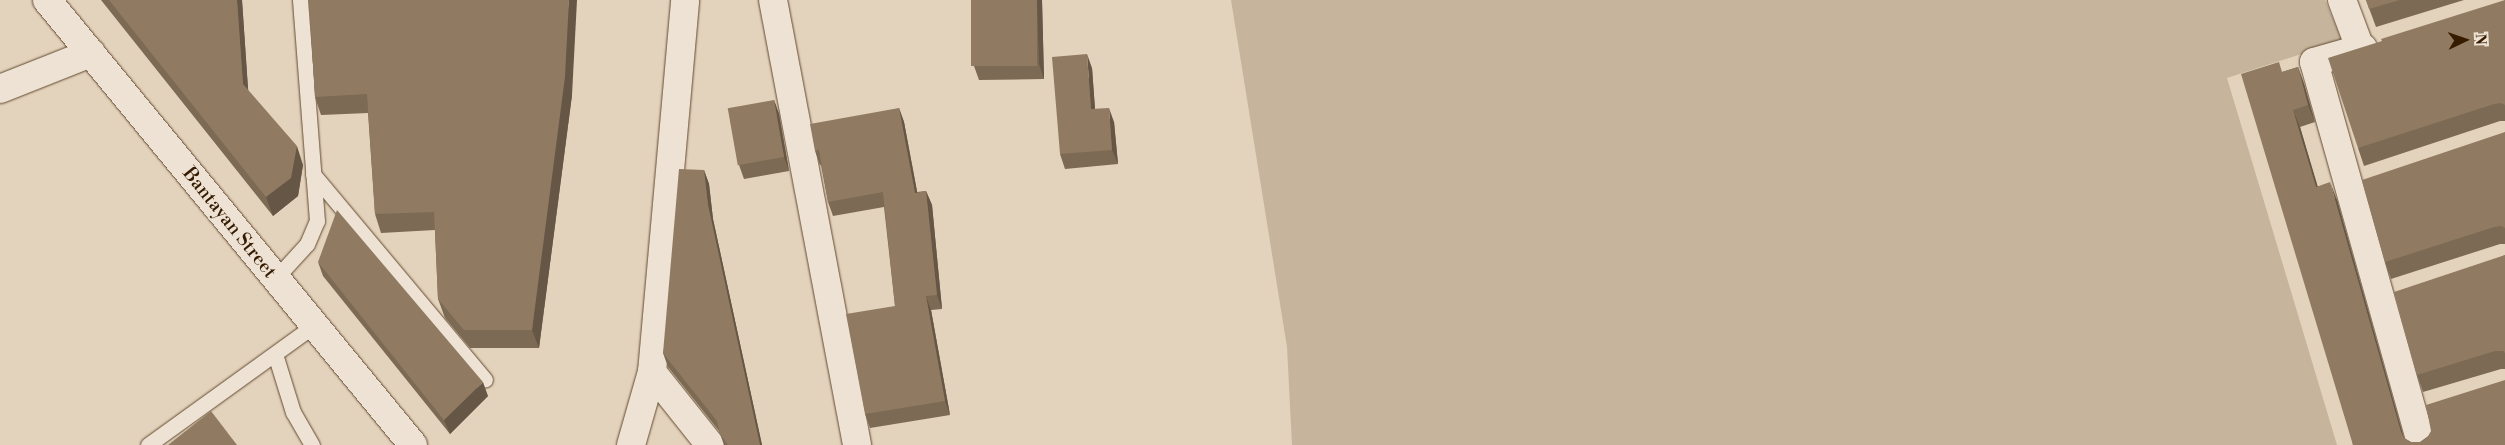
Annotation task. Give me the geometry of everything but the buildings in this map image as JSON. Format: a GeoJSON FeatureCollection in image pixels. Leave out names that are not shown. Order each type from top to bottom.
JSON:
{"type":"FeatureCollection","features":[{"type":"Feature","properties":{"kind":"street","name":"Bantayan Street"},"geometry":{"type":"LineString","coordinates":[[47,0],[313,326],[413,445]]}},
{"type":"Feature","properties":{"kind":"street"},"geometry":{"type":"LineString","coordinates":[[631,445],[652,372],[685,0]]}},
{"type":"Feature","properties":{"kind":"street"},"geometry":{"type":"LineString","coordinates":[[773,0],[857,445]]}},
{"type":"Feature","properties":{"kind":"street"},"geometry":{"type":"LineString","coordinates":[[2342,0],[2360,48]]}},
{"type":"Feature","properties":{"kind":"street"},"geometry":{"type":"LineString","coordinates":[[2388,40],[2314,62],[2422,445]]}},
{"type":"Feature","properties":{"kind":"street"},"geometry":{"type":"LineString","coordinates":[[0,89],[91,54]]}},
{"type":"Feature","properties":{"kind":"street"},"geometry":{"type":"LineString","coordinates":[[2350,187],[2377,178]]}},
{"type":"Feature","properties":{"kind":"street"},"geometry":{"type":"LineString","coordinates":[[2381,299],[2408,291]]}},
{"type":"Feature","properties":{"kind":"street"},"geometry":{"type":"LineString","coordinates":[[652,372],[710,445]]}},
{"type":"Feature","properties":{"kind":"street"},"geometry":{"type":"LineString","coordinates":[[2413,412],[2440,404]]}},
{"type":"Feature","properties":{"kind":"lane"},"geometry":{"type":"LineString","coordinates":[[275,279],[307,244],[317,221],[300,0]]}},
{"type":"Feature","properties":{"kind":"lane"},"geometry":{"type":"LineString","coordinates":[[313,174],[485,380]]}},
{"type":"Feature","properties":{"kind":"lane"},"geometry":{"type":"LineString","coordinates":[[148,445],[313,326]]}},
{"type":"Feature","properties":{"kind":"lane"},"geometry":{"type":"LineString","coordinates":[[275,354],[294,412],[312,445]]}},
{"type":"Feature","properties":{"kind":"shaded area"},"geometry":{"type":"Polygon","coordinates":[[[1231,0],[2325,0],[2342,41],[2227,78],[2337,445],[1292,445],[1287,347],[1231,0]]]}}]}
